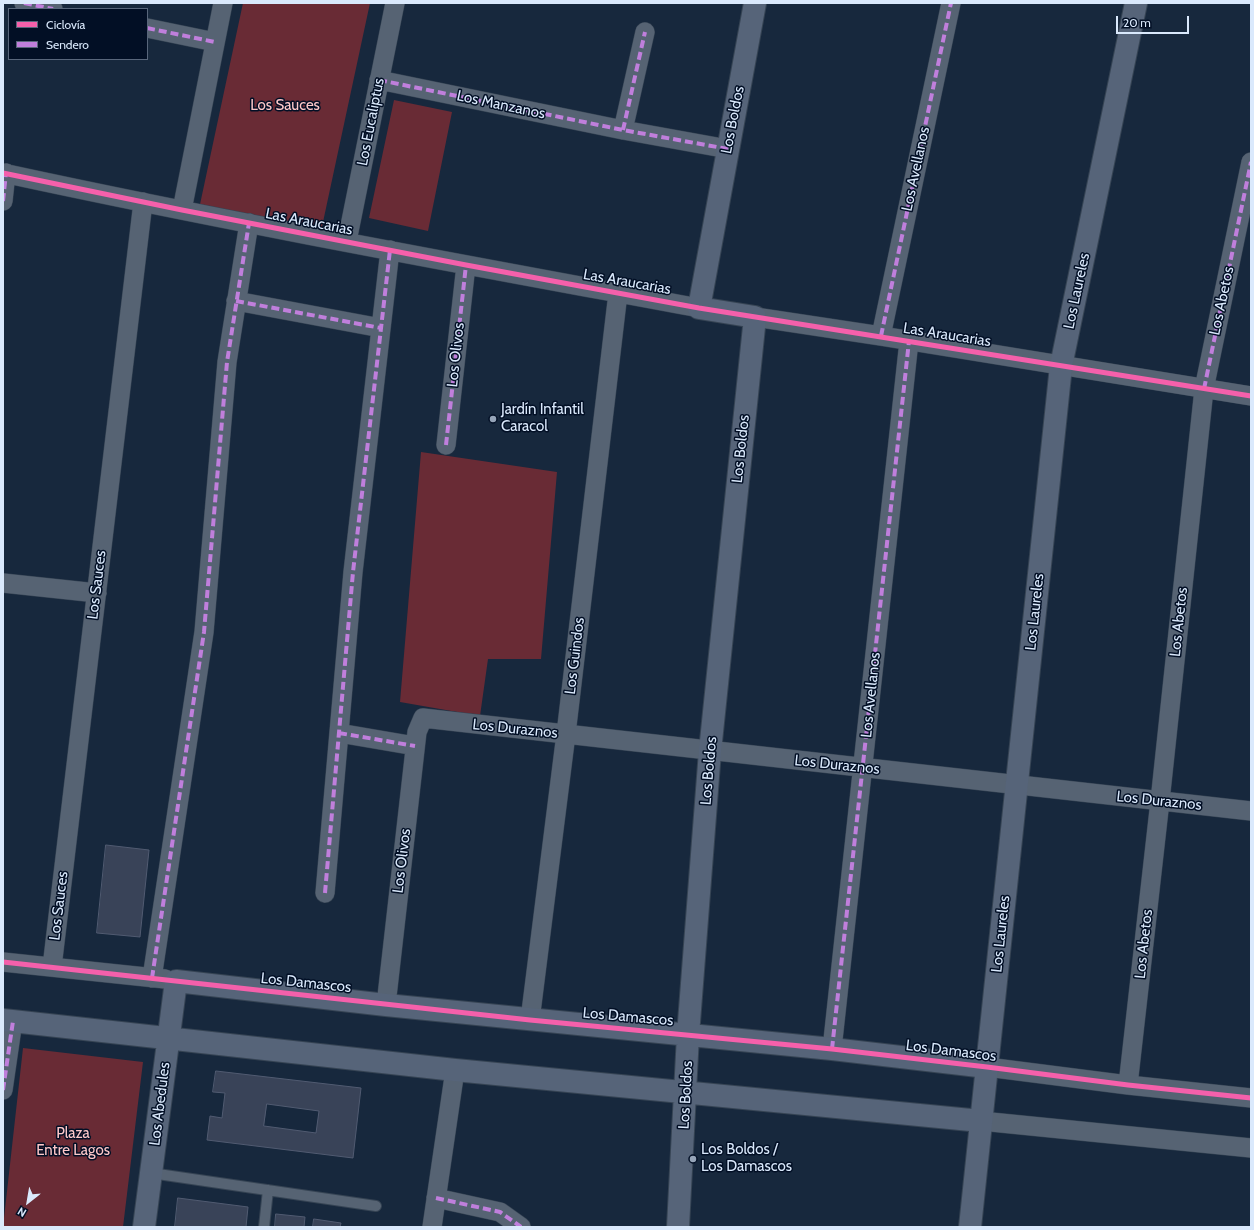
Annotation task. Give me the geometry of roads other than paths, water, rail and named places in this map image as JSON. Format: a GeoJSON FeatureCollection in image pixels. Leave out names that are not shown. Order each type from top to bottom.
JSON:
{"type":"FeatureCollection","features":[{"type":"Feature","properties":{"kind":"street"},"geometry":{"type":"LineString","coordinates":[[24,3],[49,8]]}},
{"type":"Feature","properties":{"kind":"street"},"geometry":{"type":"LineString","coordinates":[[182,210],[223,3]]}},
{"type":"Feature","properties":{"kind":"street","name":"Los Eucaliptus"},"geometry":{"type":"LineString","coordinates":[[347,241],[395,3]]}},
{"type":"Feature","properties":{"kind":"street","name":"Los Boldos"},"geometry":{"type":"LineString","coordinates":[[700,308],[755,3]]}},
{"type":"Feature","properties":{"kind":"street","name":"Los Avellanos"},"geometry":{"type":"LineString","coordinates":[[881,336],[950,3]]}},
{"type":"Feature","properties":{"kind":"street","name":"Los Laureles"},"geometry":{"type":"LineString","coordinates":[[970,1227],[1061,366],[1136,3]]}},
{"type":"Feature","properties":{"kind":"street"},"geometry":{"type":"LineString","coordinates":[[148,28],[215,42]]}},
{"type":"Feature","properties":{"kind":"street"},"geometry":{"type":"LineString","coordinates":[[623,130],[645,32]]}},
{"type":"Feature","properties":{"kind":"street","name":"Los Manzanos"},"geometry":{"type":"LineString","coordinates":[[379,80],[623,130],[728,149]]}},
{"type":"Feature","properties":{"kind":"street","name":"Los Abetos"},"geometry":{"type":"LineString","coordinates":[[1128,1085],[1204,389],[1251,162]]}},
{"type":"Feature","properties":{"kind":"street"},"geometry":{"type":"LineString","coordinates":[[3,201],[5,173]]}},
{"type":"Feature","properties":{"kind":"street","name":"Las Araucarias"},"geometry":{"type":"LineString","coordinates":[[5,173],[182,210],[466,265],[700,308],[1251,396]]}},
{"type":"Feature","properties":{"kind":"street","name":"Los Sauces"},"geometry":{"type":"LineString","coordinates":[[52,967],[143,202]]}},
{"type":"Feature","properties":{"kind":"street"},"geometry":{"type":"LineString","coordinates":[[152,978],[204,632],[227,362],[249,223]]}},
{"type":"Feature","properties":{"kind":"street"},"geometry":{"type":"LineString","coordinates":[[325,893],[353,572],[390,250]]}},
{"type":"Feature","properties":{"kind":"street","name":"Los Olivos"},"geometry":{"type":"LineString","coordinates":[[446,445],[466,265]]}},
{"type":"Feature","properties":{"kind":"street","name":"Los Guindos"},"geometry":{"type":"LineString","coordinates":[[530,1020],[566,734],[618,293]]}},
{"type":"Feature","properties":{"kind":"street"},"geometry":{"type":"LineString","coordinates":[[236,301],[381,328]]}},
{"type":"Feature","properties":{"kind":"street","name":"Los Boldos"},"geometry":{"type":"LineString","coordinates":[[678,1227],[688,1035],[710,750],[755,317]]}},
{"type":"Feature","properties":{"kind":"street","name":"Los Avellanos"},"geometry":{"type":"LineString","coordinates":[[832,1049],[864,768],[909,341]]}},
{"type":"Feature","properties":{"kind":"street"},"geometry":{"type":"LineString","coordinates":[[3,582],[96,593]]}},
{"type":"Feature","properties":{"kind":"street","name":"Los Olivos"},"geometry":{"type":"LineString","coordinates":[[386,1004],[415,746],[417,732],[423,718]]}},
{"type":"Feature","properties":{"kind":"street","name":"Los Duraznos"},"geometry":{"type":"LineString","coordinates":[[423,718],[1251,811]]}},
{"type":"Feature","properties":{"kind":"street"},"geometry":{"type":"LineString","coordinates":[[339,733],[415,746]]}},
{"type":"Feature","properties":{"kind":"street","name":"Los Damascos"},"geometry":{"type":"LineString","coordinates":[[3,962],[530,1020],[832,1049],[987,1066],[1128,1085],[1251,1098]]}},
{"type":"Feature","properties":{"kind":"street","name":"Los Abedules"},"geometry":{"type":"LineString","coordinates":[[144,1227],[176,981]]}},
{"type":"Feature","properties":{"kind":"street"},"geometry":{"type":"LineString","coordinates":[[3,1090],[8,1021],[455,1070],[1251,1148]]}},
{"type":"Feature","properties":{"kind":"street"},"geometry":{"type":"LineString","coordinates":[[432,1227],[455,1070]]}},
{"type":"Feature","properties":{"kind":"street"},"geometry":{"type":"LineString","coordinates":[[436,1198],[500,1212],[521,1227]]}},
{"type":"Feature","properties":{"kind":"lane"},"geometry":{"type":"LineString","coordinates":[[151,1173],[376,1206]]}},
{"type":"Feature","properties":{"kind":"lane"},"geometry":{"type":"LineString","coordinates":[[264,1227],[268,1190]]}},
{"type":"Feature","properties":{"kind":"place","name":"Jardín Infantil Caracol"},"geometry":{"type":"Point","coordinates":[493,419]}},
{"type":"Feature","properties":{"kind":"place","name":"Los Boldos / Los Damascos"},"geometry":{"type":"Point","coordinates":[693,1159]}},
{"type":"Feature","properties":{"kind":"park label","name":"Plaza Entre Lagos"},"geometry":{"type":"Point","coordinates":[73,1142]}}]}
